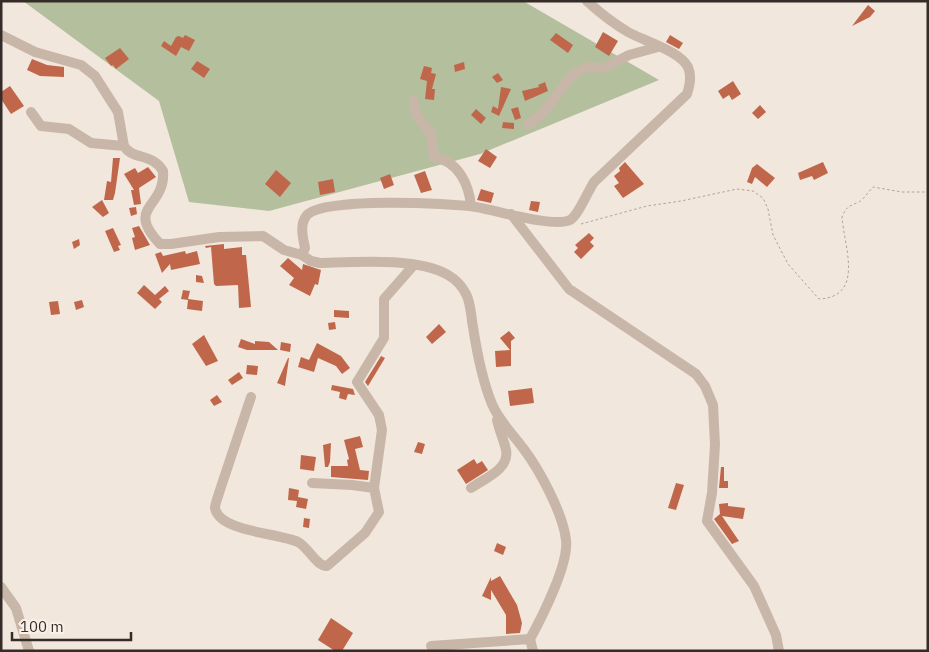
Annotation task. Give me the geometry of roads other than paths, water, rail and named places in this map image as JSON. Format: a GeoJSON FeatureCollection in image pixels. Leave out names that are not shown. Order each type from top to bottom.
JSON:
{"type":"FeatureCollection","features":[{"type":"Feature","properties":{"kind":"street"},"geometry":{"type":"LineString","coordinates":[[302,255],[306,248],[302,231],[303,221],[311,212],[361,203],[471,206],[544,220],[562,222],[570,220],[576,214],[584,196],[594,182],[687,94],[691,80],[688,68],[680,58],[606,18],[587,1]]}},
{"type":"Feature","properties":{"kind":"street"},"geometry":{"type":"LineString","coordinates":[[1,36],[36,52],[81,64],[95,76],[118,112],[124,146],[127,151],[152,159],[163,171],[162,187],[146,212],[144,220],[147,230],[160,244],[219,237],[263,236],[284,250],[302,255],[311,261],[320,263],[390,261],[447,274],[459,284],[467,295],[478,356],[492,405],[538,472],[554,502],[566,538],[566,549],[560,572],[545,613],[530,639],[533,651]]}},
{"type":"Feature","properties":{"kind":"street"},"geometry":{"type":"LineString","coordinates":[[528,125],[543,113],[572,74],[589,67],[604,68],[629,55],[658,47]]}},
{"type":"Feature","properties":{"kind":"street"},"geometry":{"type":"LineString","coordinates":[[414,101],[416,114],[431,134],[434,157],[448,160],[462,176],[468,189],[471,206]]}},
{"type":"Feature","properties":{"kind":"street"},"geometry":{"type":"LineString","coordinates":[[31,112],[41,126],[69,129],[91,142],[106,146],[124,146]]}},
{"type":"Feature","properties":{"kind":"street"},"geometry":{"type":"LineString","coordinates":[[511,214],[569,289],[696,374],[705,386],[713,405],[715,446],[712,493],[707,521],[754,586],[776,634],[779,651]]}},
{"type":"Feature","properties":{"kind":"street"},"geometry":{"type":"LineString","coordinates":[[251,397],[226,468],[215,507],[219,516],[230,524],[283,536],[298,542],[321,564],[327,566],[375,522],[379,512],[374,488],[382,430],[378,410],[358,387],[357,382],[384,338],[384,299],[413,266]]}},
{"type":"Feature","properties":{"kind":"street"},"geometry":{"type":"LineString","coordinates":[[471,488],[501,468],[506,460],[506,450],[497,414]]}},
{"type":"Feature","properties":{"kind":"street"},"geometry":{"type":"LineString","coordinates":[[312,483],[374,488]]}},
{"type":"Feature","properties":{"kind":"street"},"geometry":{"type":"LineString","coordinates":[[1,587],[16,608],[29,651]]}},
{"type":"Feature","properties":{"kind":"street"},"geometry":{"type":"LineString","coordinates":[[431,646],[530,639]]}}]}
